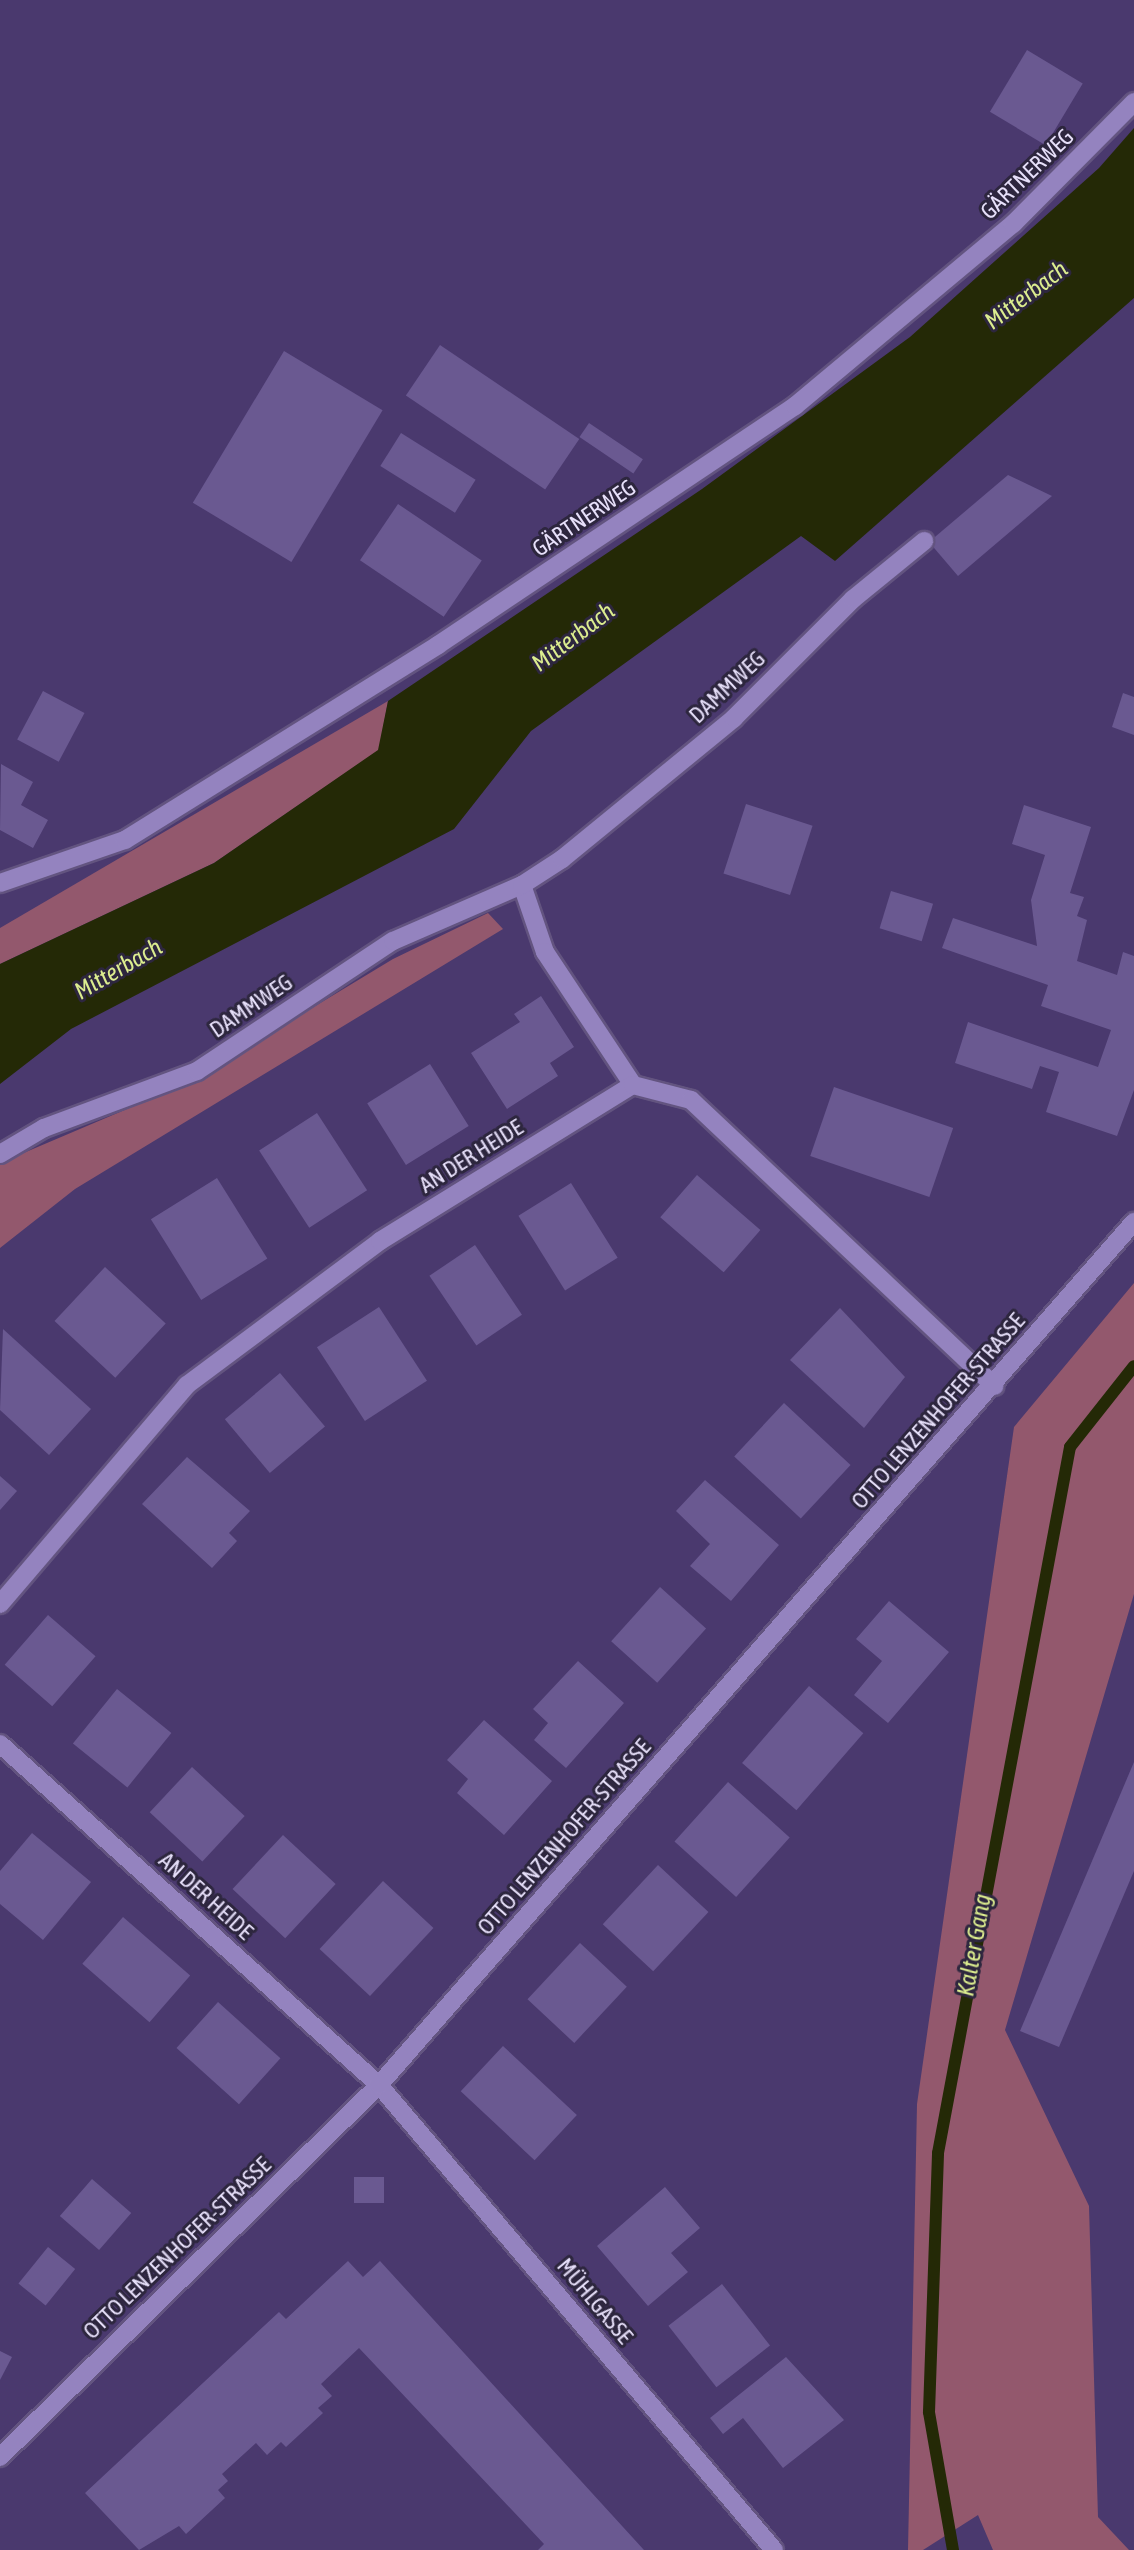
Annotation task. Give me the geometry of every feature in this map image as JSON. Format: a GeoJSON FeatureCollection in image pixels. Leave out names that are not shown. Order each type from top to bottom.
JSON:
{"type":"FeatureCollection","features":[{"type":"Feature","properties":{"kind":"street","name":"GÄRTNERWEG"},"geometry":{"type":"LineString","coordinates":[[0,883],[125,840],[438,645],[795,407],[1013,225],[1134,102]]}},
{"type":"Feature","properties":{"kind":"street","name":"DAMMWEG"},"geometry":{"type":"LineString","coordinates":[[0,1154],[44,1128],[197,1071],[393,941],[522,885],[734,718],[853,599],[924,541]]}},
{"type":"Feature","properties":{"kind":"street"},"geometry":{"type":"LineString","coordinates":[[522,885],[545,953],[633,1085],[691,1100],[994,1386]]}},
{"type":"Feature","properties":{"kind":"street","name":"AN DER HEIDE"},"geometry":{"type":"LineString","coordinates":[[0,1604],[187,1385],[380,1241],[633,1085]]}},
{"type":"Feature","properties":{"kind":"street","name":"OTTO LENZENHOFER-STRASSE"},"geometry":{"type":"LineString","coordinates":[[0,2457],[379,2085],[994,1386],[1134,1222]]}},
{"type":"Feature","properties":{"kind":"street","name":"AN DER HEIDE"},"geometry":{"type":"LineString","coordinates":[[0,1744],[379,2085]]}},
{"type":"Feature","properties":{"kind":"street","name":"MÜHLGASSE"},"geometry":{"type":"LineString","coordinates":[[379,2085],[774,2550]]}},
{"type":"Feature","properties":{"kind":"shaded area"},"geometry":{"type":"Polygon","coordinates":[[[388,701],[379,750],[214,863],[0,964],[0,928],[388,701]]]}},
{"type":"Feature","properties":{"kind":"shaded area"},"geometry":{"type":"Polygon","coordinates":[[[488,913],[503,929],[75,1189],[0,1248],[0,1163],[188,1083],[393,959],[488,913]]]}},
{"type":"Feature","properties":{"kind":"shaded area"},"geometry":{"type":"Polygon","coordinates":[[[1134,1283],[1134,1594],[1005,2030],[1089,2206],[1098,2517],[1129,2550],[993,2550],[978,2515],[923,2550],[908,2550],[917,2104],[1014,1427],[1134,1283]]]}},
{"type":"Feature","properties":{"kind":"water","name":"Mitterbach"},"geometry":{"type":"Polygon","coordinates":[[[1134,128],[1134,298],[835,561],[801,536],[531,731],[454,829],[71,1029],[0,1084],[0,964],[214,863],[378,750],[388,701],[702,489],[910,337],[1099,168],[1134,128]]]}},
{"type":"Feature","properties":{"kind":"building"},"geometry":{"type":"Polygon","coordinates":[[[1027,50],[1083,83],[1046,145],[990,112],[1027,50]]]}},
{"type":"Feature","properties":{"kind":"building"},"geometry":{"type":"Polygon","coordinates":[[[440,345],[579,439],[545,490],[406,396],[440,345]]]}},
{"type":"Feature","properties":{"kind":"building"},"geometry":{"type":"Polygon","coordinates":[[[284,351],[383,410],[291,562],[193,503],[284,351]]]}},
{"type":"Feature","properties":{"kind":"building"},"geometry":{"type":"Polygon","coordinates":[[[589,423],[643,459],[633,473],[579,437],[589,423]]]}},
{"type":"Feature","properties":{"kind":"building"},"geometry":{"type":"Polygon","coordinates":[[[401,433],[476,480],[455,513],[380,466],[401,433]]]}},
{"type":"Feature","properties":{"kind":"building"},"geometry":{"type":"Polygon","coordinates":[[[1008,475],[1052,496],[958,576],[929,542],[1008,475]]]}},
{"type":"Feature","properties":{"kind":"building"},"geometry":{"type":"Polygon","coordinates":[[[398,504],[482,560],[444,617],[360,560],[398,504]]]}},
{"type":"Feature","properties":{"kind":"building"},"geometry":{"type":"Polygon","coordinates":[[[43,691],[84,713],[59,762],[17,740],[43,691]]]}},
{"type":"Feature","properties":{"kind":"building"},"geometry":{"type":"Polygon","coordinates":[[[1123,693],[1134,697],[1134,735],[1112,727],[1123,693]]]}},
{"type":"Feature","properties":{"kind":"building"},"geometry":{"type":"Polygon","coordinates":[[[1,764],[33,782],[21,805],[48,820],[33,848],[0,830],[1,764]]]}},
{"type":"Feature","properties":{"kind":"building"},"geometry":{"type":"Polygon","coordinates":[[[746,804],[813,826],[790,895],[723,873],[746,804]]]}},
{"type":"Feature","properties":{"kind":"building"},"geometry":{"type":"Polygon","coordinates":[[[1024,805],[1091,827],[1070,893],[1084,897],[1077,916],[1087,920],[1077,961],[1117,975],[1123,952],[1134,956],[1134,1090],[1117,1136],[1046,1112],[1059,1072],[1040,1066],[1032,1089],[955,1063],[968,1022],[1098,1067],[1111,1030],[1041,1006],[1048,985],[942,948],[953,918],[1037,946],[1031,900],[1045,855],[1012,844],[1024,805]]]}},
{"type":"Feature","properties":{"kind":"building"},"geometry":{"type":"Polygon","coordinates":[[[891,891],[933,904],[922,941],[880,928],[891,891]]]}},
{"type":"Feature","properties":{"kind":"building"},"geometry":{"type":"Polygon","coordinates":[[[541,996],[574,1047],[550,1063],[558,1076],[507,1109],[471,1053],[520,1022],[514,1014],[541,996]]]}},
{"type":"Feature","properties":{"kind":"building"},"geometry":{"type":"Polygon","coordinates":[[[430,1064],[469,1126],[406,1165],[367,1103],[430,1064]]]}},
{"type":"Feature","properties":{"kind":"building"},"geometry":{"type":"Polygon","coordinates":[[[834,1087],[953,1128],[929,1197],[810,1156],[834,1087]]]}},
{"type":"Feature","properties":{"kind":"building"},"geometry":{"type":"Polygon","coordinates":[[[317,1113],[367,1190],[309,1228],[259,1151],[317,1113]]]}},
{"type":"Feature","properties":{"kind":"building"},"geometry":{"type":"Polygon","coordinates":[[[697,1175],[760,1230],[724,1272],[660,1217],[697,1175]]]}},
{"type":"Feature","properties":{"kind":"building"},"geometry":{"type":"Polygon","coordinates":[[[217,1178],[267,1259],[201,1300],[151,1219],[217,1178]]]}},
{"type":"Feature","properties":{"kind":"building"},"geometry":{"type":"Polygon","coordinates":[[[571,1183],[618,1258],[565,1290],[518,1216],[571,1183]]]}},
{"type":"Feature","properties":{"kind":"building"},"geometry":{"type":"Polygon","coordinates":[[[475,1245],[522,1315],[476,1345],[429,1276],[475,1245]]]}},
{"type":"Feature","properties":{"kind":"building"},"geometry":{"type":"Polygon","coordinates":[[[105,1267],[166,1324],[115,1378],[55,1321],[105,1267]]]}},
{"type":"Feature","properties":{"kind":"building"},"geometry":{"type":"Polygon","coordinates":[[[379,1307],[427,1381],[365,1421],[317,1347],[379,1307]]]}},
{"type":"Feature","properties":{"kind":"building"},"geometry":{"type":"Polygon","coordinates":[[[840,1308],[905,1377],[864,1428],[790,1360],[840,1308]]]}},
{"type":"Feature","properties":{"kind":"building"},"geometry":{"type":"Polygon","coordinates":[[[3,1329],[91,1409],[49,1455],[0,1410],[3,1329]]]}},
{"type":"Feature","properties":{"kind":"building"},"geometry":{"type":"Polygon","coordinates":[[[280,1373],[325,1427],[270,1473],[225,1419],[280,1373]]]}},
{"type":"Feature","properties":{"kind":"building"},"geometry":{"type":"Polygon","coordinates":[[[784,1403],[851,1465],[801,1518],[734,1456],[784,1403]]]}},
{"type":"Feature","properties":{"kind":"building"},"geometry":{"type":"Polygon","coordinates":[[[187,1457],[250,1511],[229,1533],[237,1541],[212,1568],[142,1504],[187,1457]]]}},
{"type":"Feature","properties":{"kind":"building"},"geometry":{"type":"Polygon","coordinates":[[[0,1476],[17,1491],[0,1510],[0,1476]]]}},
{"type":"Feature","properties":{"kind":"building"},"geometry":{"type":"Polygon","coordinates":[[[705,1480],[779,1545],[731,1601],[690,1566],[710,1544],[676,1511],[705,1480]]]}},
{"type":"Feature","properties":{"kind":"building"},"geometry":{"type":"Polygon","coordinates":[[[660,1587],[706,1628],[657,1683],[611,1641],[660,1587]]]}},
{"type":"Feature","properties":{"kind":"building"},"geometry":{"type":"Polygon","coordinates":[[[889,1601],[949,1652],[888,1723],[854,1695],[882,1661],[856,1639],[889,1601]]]}},
{"type":"Feature","properties":{"kind":"building"},"geometry":{"type":"Polygon","coordinates":[[[48,1615],[96,1656],[52,1706],[5,1665],[48,1615]]]}},
{"type":"Feature","properties":{"kind":"building"},"geometry":{"type":"Polygon","coordinates":[[[578,1661],[624,1703],[566,1768],[534,1740],[548,1723],[533,1709],[578,1661]]]}},
{"type":"Feature","properties":{"kind":"building"},"geometry":{"type":"Polygon","coordinates":[[[809,1686],[863,1733],[796,1810],[742,1763],[809,1686]]]}},
{"type":"Feature","properties":{"kind":"building"},"geometry":{"type":"Polygon","coordinates":[[[117,1689],[171,1733],[127,1787],[73,1743],[117,1689]]]}},
{"type":"Feature","properties":{"kind":"building"},"geometry":{"type":"Polygon","coordinates":[[[484,1720],[552,1781],[504,1835],[457,1793],[468,1779],[447,1760],[484,1720]]]}},
{"type":"Feature","properties":{"kind":"building"},"geometry":{"type":"Polygon","coordinates":[[[1134,1762],[1134,1871],[1059,2047],[1020,2031],[1134,1762]]]}},
{"type":"Feature","properties":{"kind":"building"},"geometry":{"type":"Polygon","coordinates":[[[192,1767],[245,1816],[202,1861],[150,1812],[192,1767]]]}},
{"type":"Feature","properties":{"kind":"building"},"geometry":{"type":"Polygon","coordinates":[[[728,1782],[790,1838],[736,1897],[674,1841],[728,1782]]]}},
{"type":"Feature","properties":{"kind":"building"},"geometry":{"type":"Polygon","coordinates":[[[32,1833],[91,1882],[43,1940],[0,1904],[0,1871],[32,1833]]]}},
{"type":"Feature","properties":{"kind":"building"},"geometry":{"type":"Polygon","coordinates":[[[283,1835],[336,1884],[285,1938],[233,1889],[283,1835]]]}},
{"type":"Feature","properties":{"kind":"building"},"geometry":{"type":"Polygon","coordinates":[[[658,1865],[708,1912],[653,1971],[603,1924],[658,1865]]]}},
{"type":"Feature","properties":{"kind":"building"},"geometry":{"type":"Polygon","coordinates":[[[383,1881],[433,1928],[370,1996],[320,1949],[383,1881]]]}},
{"type":"Feature","properties":{"kind":"building"},"geometry":{"type":"Polygon","coordinates":[[[123,1917],[190,1975],[149,2022],[82,1964],[123,1917]]]}},
{"type":"Feature","properties":{"kind":"building"},"geometry":{"type":"Polygon","coordinates":[[[580,1943],[627,1987],[574,2043],[527,1999],[580,1943]]]}},
{"type":"Feature","properties":{"kind":"building"},"geometry":{"type":"Polygon","coordinates":[[[218,2002],[280,2058],[239,2104],[177,2048],[218,2002]]]}},
{"type":"Feature","properties":{"kind":"building"},"geometry":{"type":"Polygon","coordinates":[[[503,2046],[577,2115],[535,2160],[461,2091],[503,2046]]]}},
{"type":"Feature","properties":{"kind":"building"},"geometry":{"type":"Polygon","coordinates":[[[354,2177],[384,2177],[384,2203],[354,2203],[354,2177]]]}},
{"type":"Feature","properties":{"kind":"building"},"geometry":{"type":"Polygon","coordinates":[[[92,2179],[131,2213],[99,2250],[60,2216],[92,2179]]]}},
{"type":"Feature","properties":{"kind":"building"},"geometry":{"type":"Polygon","coordinates":[[[665,2187],[700,2228],[671,2253],[688,2272],[648,2306],[597,2246],[665,2187]]]}},
{"type":"Feature","properties":{"kind":"building"},"geometry":{"type":"Polygon","coordinates":[[[48,2247],[75,2269],[46,2306],[18,2284],[48,2247]]]}},
{"type":"Feature","properties":{"kind":"building"},"geometry":{"type":"Polygon","coordinates":[[[348,2261],[363,2277],[380,2261],[644,2550],[538,2550],[544,2544],[359,2348],[321,2384],[332,2396],[318,2408],[323,2413],[286,2447],[281,2442],[267,2455],[256,2443],[222,2474],[228,2481],[218,2490],[225,2498],[186,2534],[179,2526],[139,2550],[85,2493],[279,2312],[286,2319],[348,2261]]]}},
{"type":"Feature","properties":{"kind":"building"},"geometry":{"type":"Polygon","coordinates":[[[722,2284],[770,2345],[716,2387],[668,2326],[722,2284]]]}},
{"type":"Feature","properties":{"kind":"building"},"geometry":{"type":"Polygon","coordinates":[[[0,2351],[12,2357],[0,2380],[0,2351]]]}},
{"type":"Feature","properties":{"kind":"building"},"geometry":{"type":"Polygon","coordinates":[[[786,2357],[844,2420],[783,2468],[743,2418],[723,2434],[710,2418],[786,2357]]]}},
{"type":"Feature","properties":{"kind":"waterway","name":"Kalter Gang"},"geometry":{"type":"LineString","coordinates":[[953,2550],[929,2412],[938,2153],[1070,1447],[1134,1366]]}}]}
